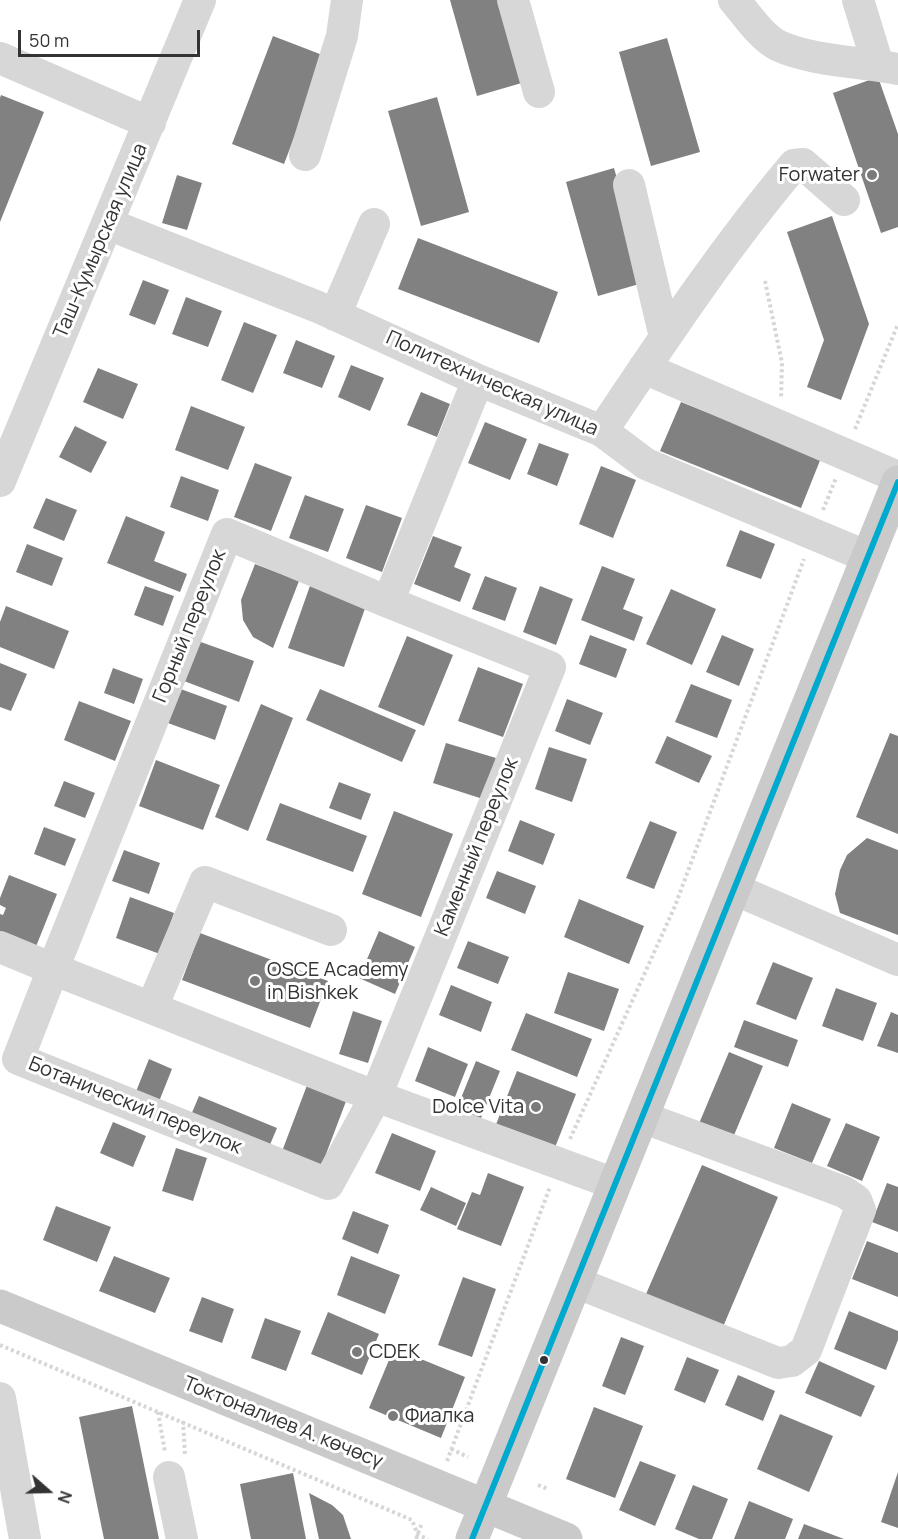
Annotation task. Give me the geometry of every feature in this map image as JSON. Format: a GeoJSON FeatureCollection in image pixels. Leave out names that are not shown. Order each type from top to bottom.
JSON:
{"type":"FeatureCollection","features":[{"type":"Feature","properties":{"kind":"main road"},"geometry":{"type":"LineString","coordinates":[[472,1539],[898,482]]}},
{"type":"Feature","properties":{"kind":"main road","name":"Токтоналиев А. көчөсү"},"geometry":{"type":"LineString","coordinates":[[0,1306],[566,1539]]}},
{"type":"Feature","properties":{"kind":"street","name":"Таш-Кумырская улица"},"geometry":{"type":"LineString","coordinates":[[0,481],[12,419],[108,224],[200,0]]}},
{"type":"Feature","properties":{"kind":"street"},"geometry":{"type":"LineString","coordinates":[[305,155],[342,36],[347,0]]}},
{"type":"Feature","properties":{"kind":"street"},"geometry":{"type":"LineString","coordinates":[[513,0],[539,92]]}},
{"type":"Feature","properties":{"kind":"street"},"geometry":{"type":"LineString","coordinates":[[734,0],[759,30],[779,46],[830,59],[888,67]]}},
{"type":"Feature","properties":{"kind":"street"},"geometry":{"type":"LineString","coordinates":[[858,0],[888,67]]}},
{"type":"Feature","properties":{"kind":"street"},"geometry":{"type":"LineString","coordinates":[[0,58],[150,123]]}},
{"type":"Feature","properties":{"kind":"street"},"geometry":{"type":"LineString","coordinates":[[602,431],[746,223],[794,165],[803,164],[844,200]]}},
{"type":"Feature","properties":{"kind":"street"},"geometry":{"type":"LineString","coordinates":[[629,185],[665,337]]}},
{"type":"Feature","properties":{"kind":"street","name":"Политехническая улица"},"geometry":{"type":"LineString","coordinates":[[108,224],[335,315],[478,380],[602,431],[646,464],[868,557]]}},
{"type":"Feature","properties":{"kind":"street"},"geometry":{"type":"LineString","coordinates":[[335,315],[374,224]]}},
{"type":"Feature","properties":{"kind":"street"},"geometry":{"type":"LineString","coordinates":[[644,368],[898,477]]}},
{"type":"Feature","properties":{"kind":"street"},"geometry":{"type":"LineString","coordinates":[[388,602],[478,380]]}},
{"type":"Feature","properties":{"kind":"street","name":"Горный переулок"},"geometry":{"type":"LineString","coordinates":[[53,969],[227,534],[388,602]]}},
{"type":"Feature","properties":{"kind":"street","name":"Каменный переулок"},"geometry":{"type":"LineString","coordinates":[[328,1184],[376,1096],[550,667],[388,602]]}},
{"type":"Feature","properties":{"kind":"street"},"geometry":{"type":"LineString","coordinates":[[152,1007],[205,882],[331,930]]}},
{"type":"Feature","properties":{"kind":"street"},"geometry":{"type":"LineString","coordinates":[[734,889],[898,960]]}},
{"type":"Feature","properties":{"kind":"street"},"geometry":{"type":"LineString","coordinates":[[0,947],[376,1096],[615,1184]]}},
{"type":"Feature","properties":{"kind":"street","name":"Ботанический переулок"},"geometry":{"type":"LineString","coordinates":[[53,969],[18,1059],[328,1184]]}},
{"type":"Feature","properties":{"kind":"street"},"geometry":{"type":"LineString","coordinates":[[575,1282],[778,1363],[792,1361],[806,1350],[860,1210],[856,1200],[844,1192],[642,1117]]}},
{"type":"Feature","properties":{"kind":"street"},"geometry":{"type":"LineString","coordinates":[[0,1398],[25,1539]]}},
{"type":"Feature","properties":{"kind":"street"},"geometry":{"type":"LineString","coordinates":[[178,1482],[182,1539]]}},
{"type":"Feature","properties":{"kind":"street"},"geometry":{"type":"LineString","coordinates":[[178,1482],[197,1539]]}},
{"type":"Feature","properties":{"kind":"path"},"geometry":{"type":"LineString","coordinates":[[765,281],[782,363],[779,426]]}},
{"type":"Feature","properties":{"kind":"path"},"geometry":{"type":"LineString","coordinates":[[446,1462],[559,1164],[675,906],[813,534],[898,324]]}},
{"type":"Feature","properties":{"kind":"path"},"geometry":{"type":"LineString","coordinates":[[0,1345],[412,1520],[417,1537]]}},
{"type":"Feature","properties":{"kind":"path"},"geometry":{"type":"LineString","coordinates":[[158,1411],[178,1482]]}},
{"type":"Feature","properties":{"kind":"path"},"geometry":{"type":"LineString","coordinates":[[451,1449],[468,1457]]}},
{"type":"Feature","properties":{"kind":"path"},"geometry":{"type":"LineString","coordinates":[[538,1485],[548,1489]]}},
{"type":"Feature","properties":{"kind":"path"},"geometry":{"type":"LineString","coordinates":[[417,1537],[422,1523]]}},
{"type":"Feature","properties":{"kind":"path"},"geometry":{"type":"LineString","coordinates":[[417,1537],[428,1539]]}},
{"type":"Feature","properties":{"kind":"building"},"geometry":{"type":"Polygon","coordinates":[[[450,0],[503,0],[525,82],[477,96],[450,0]]]}},
{"type":"Feature","properties":{"kind":"building"},"geometry":{"type":"Polygon","coordinates":[[[273,36],[325,56],[284,164],[232,144],[273,36]]]}},
{"type":"Feature","properties":{"kind":"building"},"geometry":{"type":"Polygon","coordinates":[[[667,38],[700,152],[651,166],[619,52],[667,38]]]}},
{"type":"Feature","properties":{"kind":"building"},"geometry":{"type":"Polygon","coordinates":[[[878,77],[898,134],[898,227],[881,233],[833,93],[878,77]]]}},
{"type":"Feature","properties":{"kind":"building"},"geometry":{"type":"Polygon","coordinates":[[[1,95],[44,112],[0,222],[0,98],[1,95]]]}},
{"type":"Feature","properties":{"kind":"building"},"geometry":{"type":"Polygon","coordinates":[[[437,97],[469,212],[421,226],[388,111],[437,97]]]}},
{"type":"Feature","properties":{"kind":"building"},"geometry":{"type":"Polygon","coordinates":[[[614,168],[646,282],[598,296],[566,182],[614,168]]]}},
{"type":"Feature","properties":{"kind":"building"},"geometry":{"type":"Polygon","coordinates":[[[177,175],[202,183],[187,230],[162,223],[177,175]]]}},
{"type":"Feature","properties":{"kind":"building"},"geometry":{"type":"Polygon","coordinates":[[[832,216],[869,324],[841,400],[807,387],[824,340],[787,232],[832,216]]]}},
{"type":"Feature","properties":{"kind":"building"},"geometry":{"type":"Polygon","coordinates":[[[418,238],[558,292],[539,343],[398,289],[418,238]]]}},
{"type":"Feature","properties":{"kind":"building"},"geometry":{"type":"Polygon","coordinates":[[[143,280],[169,290],[155,325],[129,315],[143,280]]]}},
{"type":"Feature","properties":{"kind":"building"},"geometry":{"type":"Polygon","coordinates":[[[186,297],[222,311],[208,347],[172,334],[186,297]]]}},
{"type":"Feature","properties":{"kind":"building"},"geometry":{"type":"Polygon","coordinates":[[[244,322],[277,335],[253,393],[221,380],[244,322]]]}},
{"type":"Feature","properties":{"kind":"building"},"geometry":{"type":"Polygon","coordinates":[[[296,340],[335,356],[322,388],[283,373],[296,340]]]}},
{"type":"Feature","properties":{"kind":"building"},"geometry":{"type":"Polygon","coordinates":[[[351,365],[384,378],[370,411],[338,397],[351,365]]]}},
{"type":"Feature","properties":{"kind":"building"},"geometry":{"type":"Polygon","coordinates":[[[98,368],[138,384],[123,419],[83,402],[98,368]]]}},
{"type":"Feature","properties":{"kind":"building"},"geometry":{"type":"Polygon","coordinates":[[[421,392],[450,404],[437,437],[407,425],[421,392]]]}},
{"type":"Feature","properties":{"kind":"building"},"geometry":{"type":"Polygon","coordinates":[[[681,402],[821,458],[801,508],[660,451],[681,402]]]}},
{"type":"Feature","properties":{"kind":"building"},"geometry":{"type":"Polygon","coordinates":[[[191,406],[245,427],[228,470],[175,450],[191,406]]]}},
{"type":"Feature","properties":{"kind":"building"},"geometry":{"type":"Polygon","coordinates":[[[485,422],[527,439],[510,480],[468,463],[485,422]]]}},
{"type":"Feature","properties":{"kind":"building"},"geometry":{"type":"Polygon","coordinates":[[[75,426],[107,442],[91,473],[59,457],[75,426]]]}},
{"type":"Feature","properties":{"kind":"building"},"geometry":{"type":"Polygon","coordinates":[[[539,443],[569,454],[557,486],[527,474],[539,443]]]}},
{"type":"Feature","properties":{"kind":"building"},"geometry":{"type":"Polygon","coordinates":[[[255,463],[292,477],[271,531],[234,517],[255,463]]]}},
{"type":"Feature","properties":{"kind":"building"},"geometry":{"type":"Polygon","coordinates":[[[601,466],[636,480],[613,538],[579,524],[601,466]]]}},
{"type":"Feature","properties":{"kind":"building"},"geometry":{"type":"Polygon","coordinates":[[[181,476],[219,490],[208,521],[170,507],[181,476]]]}},
{"type":"Feature","properties":{"kind":"building"},"geometry":{"type":"Polygon","coordinates":[[[305,495],[344,509],[328,552],[289,538],[305,495]]]}},
{"type":"Feature","properties":{"kind":"building"},"geometry":{"type":"Polygon","coordinates":[[[46,498],[77,510],[64,541],[33,528],[46,498]]]}},
{"type":"Feature","properties":{"kind":"building"},"geometry":{"type":"Polygon","coordinates":[[[366,505],[402,518],[382,572],[346,558],[366,505]]]}},
{"type":"Feature","properties":{"kind":"building"},"geometry":{"type":"Polygon","coordinates":[[[126,516],[165,532],[154,561],[187,574],[180,592],[107,563],[126,516]]]}},
{"type":"Feature","properties":{"kind":"building"},"geometry":{"type":"Polygon","coordinates":[[[740,530],[775,544],[761,579],[726,566],[740,530]]]}},
{"type":"Feature","properties":{"kind":"building"},"geometry":{"type":"Polygon","coordinates":[[[433,536],[462,547],[454,567],[471,574],[460,602],[414,584],[433,536]]]}},
{"type":"Feature","properties":{"kind":"building"},"geometry":{"type":"Polygon","coordinates":[[[27,544],[63,558],[52,586],[16,572],[27,544]]]}},
{"type":"Feature","properties":{"kind":"building"},"geometry":{"type":"Polygon","coordinates":[[[255,564],[299,581],[273,648],[253,637],[243,620],[241,600],[255,564]]]}},
{"type":"Feature","properties":{"kind":"building"},"geometry":{"type":"Polygon","coordinates":[[[602,566],[635,579],[623,609],[643,617],[634,641],[581,620],[602,566]]]}},
{"type":"Feature","properties":{"kind":"building"},"geometry":{"type":"Polygon","coordinates":[[[485,576],[517,588],[505,621],[472,609],[485,576]]]}},
{"type":"Feature","properties":{"kind":"building"},"geometry":{"type":"Polygon","coordinates":[[[311,583],[367,603],[344,667],[288,648],[311,583]]]}},
{"type":"Feature","properties":{"kind":"building"},"geometry":{"type":"Polygon","coordinates":[[[145,586],[174,596],[163,626],[134,615],[145,586]]]}},
{"type":"Feature","properties":{"kind":"building"},"geometry":{"type":"Polygon","coordinates":[[[540,586],[573,599],[556,645],[523,632],[540,586]]]}},
{"type":"Feature","properties":{"kind":"building"},"geometry":{"type":"Polygon","coordinates":[[[671,589],[716,609],[692,665],[646,644],[671,589]]]}},
{"type":"Feature","properties":{"kind":"building"},"geometry":{"type":"Polygon","coordinates":[[[6,606],[69,631],[54,669],[0,647],[0,622],[6,606]]]}},
{"type":"Feature","properties":{"kind":"building"},"geometry":{"type":"Polygon","coordinates":[[[590,635],[627,649],[616,678],[579,664],[590,635]]]}},
{"type":"Feature","properties":{"kind":"building"},"geometry":{"type":"Polygon","coordinates":[[[722,635],[754,649],[739,686],[706,672],[722,635]]]}},
{"type":"Feature","properties":{"kind":"building"},"geometry":{"type":"Polygon","coordinates":[[[407,636],[453,655],[424,726],[378,707],[407,636]]]}},
{"type":"Feature","properties":{"kind":"building"},"geometry":{"type":"Polygon","coordinates":[[[198,641],[254,661],[239,702],[184,681],[198,641]]]}},
{"type":"Feature","properties":{"kind":"building"},"geometry":{"type":"Polygon","coordinates":[[[0,663],[27,674],[11,711],[0,707],[0,663]]]}},
{"type":"Feature","properties":{"kind":"building"},"geometry":{"type":"Polygon","coordinates":[[[478,667],[523,684],[503,737],[458,721],[478,667]]]}},
{"type":"Feature","properties":{"kind":"building"},"geometry":{"type":"Polygon","coordinates":[[[113,668],[143,679],[134,704],[104,693],[113,668]]]}},
{"type":"Feature","properties":{"kind":"building"},"geometry":{"type":"Polygon","coordinates":[[[691,684],[732,700],[717,738],[675,722],[691,684]]]}},
{"type":"Feature","properties":{"kind":"building"},"geometry":{"type":"Polygon","coordinates":[[[178,688],[227,706],[215,740],[165,722],[178,688]]]}},
{"type":"Feature","properties":{"kind":"building"},"geometry":{"type":"Polygon","coordinates":[[[320,689],[416,730],[402,762],[306,720],[320,689]]]}},
{"type":"Feature","properties":{"kind":"building"},"geometry":{"type":"Polygon","coordinates":[[[567,699],[603,713],[590,745],[555,731],[567,699]]]}},
{"type":"Feature","properties":{"kind":"building"},"geometry":{"type":"Polygon","coordinates":[[[79,701],[131,721],[115,761],[64,740],[79,701]]]}},
{"type":"Feature","properties":{"kind":"building"},"geometry":{"type":"Polygon","coordinates":[[[261,704],[293,718],[248,831],[215,817],[261,704]]]}},
{"type":"Feature","properties":{"kind":"building"},"geometry":{"type":"Polygon","coordinates":[[[890,733],[898,736],[898,834],[856,817],[890,733]]]}},
{"type":"Feature","properties":{"kind":"building"},"geometry":{"type":"Polygon","coordinates":[[[667,736],[712,756],[699,783],[655,763],[667,736]]]}},
{"type":"Feature","properties":{"kind":"building"},"geometry":{"type":"Polygon","coordinates":[[[446,743],[496,758],[483,799],[433,783],[446,743]]]}},
{"type":"Feature","properties":{"kind":"building"},"geometry":{"type":"Polygon","coordinates":[[[549,747],[587,759],[572,802],[535,789],[549,747]]]}},
{"type":"Feature","properties":{"kind":"building"},"geometry":{"type":"Polygon","coordinates":[[[156,760],[220,785],[203,830],[139,806],[156,760]]]}},
{"type":"Feature","properties":{"kind":"building"},"geometry":{"type":"Polygon","coordinates":[[[64,781],[95,793],[85,818],[54,806],[64,781]]]}},
{"type":"Feature","properties":{"kind":"building"},"geometry":{"type":"Polygon","coordinates":[[[339,782],[371,794],[361,820],[329,808],[339,782]]]}},
{"type":"Feature","properties":{"kind":"building"},"geometry":{"type":"Polygon","coordinates":[[[280,803],[367,836],[353,872],[266,840],[280,803]]]}},
{"type":"Feature","properties":{"kind":"building"},"geometry":{"type":"Polygon","coordinates":[[[394,811],[453,834],[421,917],[362,894],[394,811]]]}},
{"type":"Feature","properties":{"kind":"building"},"geometry":{"type":"Polygon","coordinates":[[[520,820],[555,834],[543,865],[508,851],[520,820]]]}},
{"type":"Feature","properties":{"kind":"building"},"geometry":{"type":"Polygon","coordinates":[[[650,821],[677,832],[654,889],[626,878],[650,821]]]}},
{"type":"Feature","properties":{"kind":"building"},"geometry":{"type":"Polygon","coordinates":[[[44,827],[76,839],[65,866],[34,854],[44,827]]]}},
{"type":"Feature","properties":{"kind":"building"},"geometry":{"type":"Polygon","coordinates":[[[867,838],[898,850],[898,935],[840,913],[835,894],[840,870],[847,855],[867,838]]]}},
{"type":"Feature","properties":{"kind":"building"},"geometry":{"type":"Polygon","coordinates":[[[124,850],[160,863],[149,894],[112,881],[124,850]]]}},
{"type":"Feature","properties":{"kind":"building"},"geometry":{"type":"Polygon","coordinates":[[[497,871],[536,886],[525,914],[486,898],[497,871]]]}},
{"type":"Feature","properties":{"kind":"building"},"geometry":{"type":"Polygon","coordinates":[[[9,875],[57,894],[35,949],[0,935],[0,914],[3,915],[6,908],[0,905],[0,898],[9,875]]]}},
{"type":"Feature","properties":{"kind":"building"},"geometry":{"type":"Polygon","coordinates":[[[130,897],[174,913],[160,954],[116,938],[130,897]]]}},
{"type":"Feature","properties":{"kind":"building"},"geometry":{"type":"Polygon","coordinates":[[[579,899],[644,926],[629,964],[564,937],[579,899]]]}},
{"type":"Feature","properties":{"kind":"building"},"geometry":{"type":"Polygon","coordinates":[[[379,931],[415,947],[395,994],[359,978],[379,931]]]}},
{"type":"Feature","properties":{"kind":"building","name":"OSCE Academy in Bishkek"},"geometry":{"type":"Polygon","coordinates":[[[200,933],[328,981],[310,1028],[182,980],[200,933]]]}},
{"type":"Feature","properties":{"kind":"building"},"geometry":{"type":"Polygon","coordinates":[[[468,941],[509,957],[498,984],[457,968],[468,941]]]}},
{"type":"Feature","properties":{"kind":"building"},"geometry":{"type":"Polygon","coordinates":[[[773,962],[813,978],[796,1020],[756,1004],[773,962]]]}},
{"type":"Feature","properties":{"kind":"building"},"geometry":{"type":"Polygon","coordinates":[[[568,972],[619,989],[604,1031],[554,1013],[568,972]]]}},
{"type":"Feature","properties":{"kind":"building"},"geometry":{"type":"Polygon","coordinates":[[[451,985],[492,1002],[481,1032],[439,1015],[451,985]]]}},
{"type":"Feature","properties":{"kind":"building"},"geometry":{"type":"Polygon","coordinates":[[[836,988],[877,1003],[863,1041],[822,1026],[836,988]]]}},
{"type":"Feature","properties":{"kind":"building"},"geometry":{"type":"Polygon","coordinates":[[[353,1011],[382,1021],[368,1063],[339,1054],[353,1011]]]}},
{"type":"Feature","properties":{"kind":"building"},"geometry":{"type":"Polygon","coordinates":[[[891,1012],[898,1015],[898,1053],[877,1046],[891,1012]]]}},
{"type":"Feature","properties":{"kind":"building"},"geometry":{"type":"Polygon","coordinates":[[[526,1013],[592,1039],[577,1077],[511,1050],[526,1013]]]}},
{"type":"Feature","properties":{"kind":"building"},"geometry":{"type":"Polygon","coordinates":[[[744,1020],[798,1040],[788,1067],[734,1047],[744,1020]]]}},
{"type":"Feature","properties":{"kind":"building"},"geometry":{"type":"Polygon","coordinates":[[[428,1047],[468,1064],[455,1097],[415,1081],[428,1047]]]}},
{"type":"Feature","properties":{"kind":"building"},"geometry":{"type":"Polygon","coordinates":[[[729,1052],[763,1066],[732,1140],[698,1126],[729,1052]]]}},
{"type":"Feature","properties":{"kind":"building"},"geometry":{"type":"Polygon","coordinates":[[[149,1059],[172,1069],[158,1104],[135,1094],[149,1059]]]}},
{"type":"Feature","properties":{"kind":"building"},"geometry":{"type":"Polygon","coordinates":[[[476,1061],[500,1071],[479,1123],[455,1113],[476,1061]]]}},
{"type":"Feature","properties":{"kind":"building"},"geometry":{"type":"Polygon","coordinates":[[[517,1071],[576,1094],[554,1150],[495,1127],[517,1071]]]}},
{"type":"Feature","properties":{"kind":"building"},"geometry":{"type":"Polygon","coordinates":[[[309,1080],[348,1096],[320,1170],[281,1154],[309,1080]]]}},
{"type":"Feature","properties":{"kind":"building"},"geometry":{"type":"Polygon","coordinates":[[[199,1096],[277,1128],[269,1147],[191,1115],[199,1096]]]}},
{"type":"Feature","properties":{"kind":"building"},"geometry":{"type":"Polygon","coordinates":[[[792,1103],[831,1119],[812,1163],[774,1148],[792,1103]]]}},
{"type":"Feature","properties":{"kind":"building"},"geometry":{"type":"Polygon","coordinates":[[[113,1122],[146,1136],[133,1167],[100,1153],[113,1122]]]}},
{"type":"Feature","properties":{"kind":"building"},"geometry":{"type":"Polygon","coordinates":[[[846,1123],[880,1137],[862,1181],[827,1166],[846,1123]]]}},
{"type":"Feature","properties":{"kind":"building"},"geometry":{"type":"Polygon","coordinates":[[[392,1133],[436,1151],[420,1191],[375,1173],[392,1133]]]}},
{"type":"Feature","properties":{"kind":"building"},"geometry":{"type":"Polygon","coordinates":[[[176,1148],[207,1158],[193,1201],[162,1191],[176,1148]]]}},
{"type":"Feature","properties":{"kind":"building"},"geometry":{"type":"Polygon","coordinates":[[[702,1165],[778,1197],[720,1334],[643,1301],[702,1165]]]}},
{"type":"Feature","properties":{"kind":"building"},"geometry":{"type":"Polygon","coordinates":[[[488,1173],[524,1187],[501,1246],[457,1229],[472,1192],[480,1195],[488,1173]]]}},
{"type":"Feature","properties":{"kind":"building"},"geometry":{"type":"Polygon","coordinates":[[[887,1183],[898,1187],[898,1232],[872,1222],[887,1183]]]}},
{"type":"Feature","properties":{"kind":"building"},"geometry":{"type":"Polygon","coordinates":[[[431,1187],[466,1203],[456,1226],[420,1210],[431,1187]]]}},
{"type":"Feature","properties":{"kind":"building"},"geometry":{"type":"Polygon","coordinates":[[[56,1206],[111,1227],[97,1262],[43,1240],[56,1206]]]}},
{"type":"Feature","properties":{"kind":"building"},"geometry":{"type":"Polygon","coordinates":[[[353,1211],[389,1225],[378,1254],[342,1239],[353,1211]]]}},
{"type":"Feature","properties":{"kind":"building"},"geometry":{"type":"Polygon","coordinates":[[[867,1241],[898,1253],[898,1297],[852,1279],[867,1241]]]}},
{"type":"Feature","properties":{"kind":"building"},"geometry":{"type":"Polygon","coordinates":[[[114,1256],[170,1278],[155,1313],[99,1291],[114,1256]]]}},
{"type":"Feature","properties":{"kind":"building"},"geometry":{"type":"Polygon","coordinates":[[[351,1256],[400,1275],[385,1314],[337,1295],[351,1256]]]}},
{"type":"Feature","properties":{"kind":"building"},"geometry":{"type":"Polygon","coordinates":[[[463,1277],[496,1289],[472,1357],[438,1345],[463,1277]]]}},
{"type":"Feature","properties":{"kind":"building"},"geometry":{"type":"Polygon","coordinates":[[[202,1297],[234,1309],[222,1343],[189,1331],[202,1297]]]}},
{"type":"Feature","properties":{"kind":"building"},"geometry":{"type":"Polygon","coordinates":[[[849,1311],[898,1331],[898,1340],[886,1370],[834,1349],[849,1311]]]}},
{"type":"Feature","properties":{"kind":"building"},"geometry":{"type":"Polygon","coordinates":[[[328,1312],[379,1334],[362,1375],[311,1354],[328,1312]]]}},
{"type":"Feature","properties":{"kind":"building"},"geometry":{"type":"Polygon","coordinates":[[[265,1318],[301,1331],[286,1371],[251,1358],[265,1318]]]}},
{"type":"Feature","properties":{"kind":"building"},"geometry":{"type":"Polygon","coordinates":[[[621,1337],[644,1346],[625,1395],[602,1386],[621,1337]]]}},
{"type":"Feature","properties":{"kind":"building"},"geometry":{"type":"Polygon","coordinates":[[[394,1348],[465,1377],[441,1438],[369,1408],[394,1348]]]}},
{"type":"Feature","properties":{"kind":"building"},"geometry":{"type":"Polygon","coordinates":[[[687,1357],[719,1370],[705,1403],[674,1390],[687,1357]]]}},
{"type":"Feature","properties":{"kind":"building"},"geometry":{"type":"Polygon","coordinates":[[[819,1361],[875,1386],[861,1417],[805,1393],[819,1361]]]}},
{"type":"Feature","properties":{"kind":"building"},"geometry":{"type":"Polygon","coordinates":[[[738,1375],[775,1391],[763,1421],[725,1405],[738,1375]]]}},
{"type":"Feature","properties":{"kind":"building"},"geometry":{"type":"Polygon","coordinates":[[[132,1406],[159,1539],[104,1539],[79,1417],[132,1406]]]}},
{"type":"Feature","properties":{"kind":"building"},"geometry":{"type":"Polygon","coordinates":[[[594,1407],[643,1426],[615,1498],[566,1479],[594,1407]]]}},
{"type":"Feature","properties":{"kind":"building"},"geometry":{"type":"Polygon","coordinates":[[[780,1414],[833,1436],[809,1492],[757,1469],[780,1414]]]}},
{"type":"Feature","properties":{"kind":"building"},"geometry":{"type":"Polygon","coordinates":[[[640,1461],[676,1475],[655,1526],[619,1510],[640,1461]]]}},
{"type":"Feature","properties":{"kind":"building"},"geometry":{"type":"Polygon","coordinates":[[[898,1472],[898,1528],[881,1522],[898,1472]]]}},
{"type":"Feature","properties":{"kind":"building"},"geometry":{"type":"Polygon","coordinates":[[[293,1473],[306,1539],[251,1539],[240,1484],[293,1473]]]}},
{"type":"Feature","properties":{"kind":"building"},"geometry":{"type":"Polygon","coordinates":[[[693,1485],[728,1499],[712,1539],[699,1539],[675,1529],[693,1485]]]}},
{"type":"Feature","properties":{"kind":"building"},"geometry":{"type":"Polygon","coordinates":[[[309,1493],[332,1505],[343,1515],[351,1539],[319,1539],[309,1493]]]}},
{"type":"Feature","properties":{"kind":"building"},"geometry":{"type":"Polygon","coordinates":[[[749,1501],[793,1519],[785,1539],[734,1539],[749,1501]]]}},
{"type":"Feature","properties":{"kind":"building"},"geometry":{"type":"Polygon","coordinates":[[[804,1524],[844,1539],[798,1539],[804,1524]]]}},
{"type":"Feature","properties":{"kind":"transit line"},"geometry":{"type":"LineString","coordinates":[[472,1539],[898,482]]}},
{"type":"Feature","properties":{"kind":"place","name":"Forwater"},"geometry":{"type":"Point","coordinates":[872,175]}},
{"type":"Feature","properties":{"kind":"place","name":"OSCE Academy in Bishkek"},"geometry":{"type":"Point","coordinates":[255,981]}},
{"type":"Feature","properties":{"kind":"place","name":"Dolce Vita"},"geometry":{"type":"Point","coordinates":[536,1107]}},
{"type":"Feature","properties":{"kind":"place","name":"CDEK"},"geometry":{"type":"Point","coordinates":[357,1352]}},
{"type":"Feature","properties":{"kind":"place","name":"Фиалка"},"geometry":{"type":"Point","coordinates":[393,1416]}}]}
